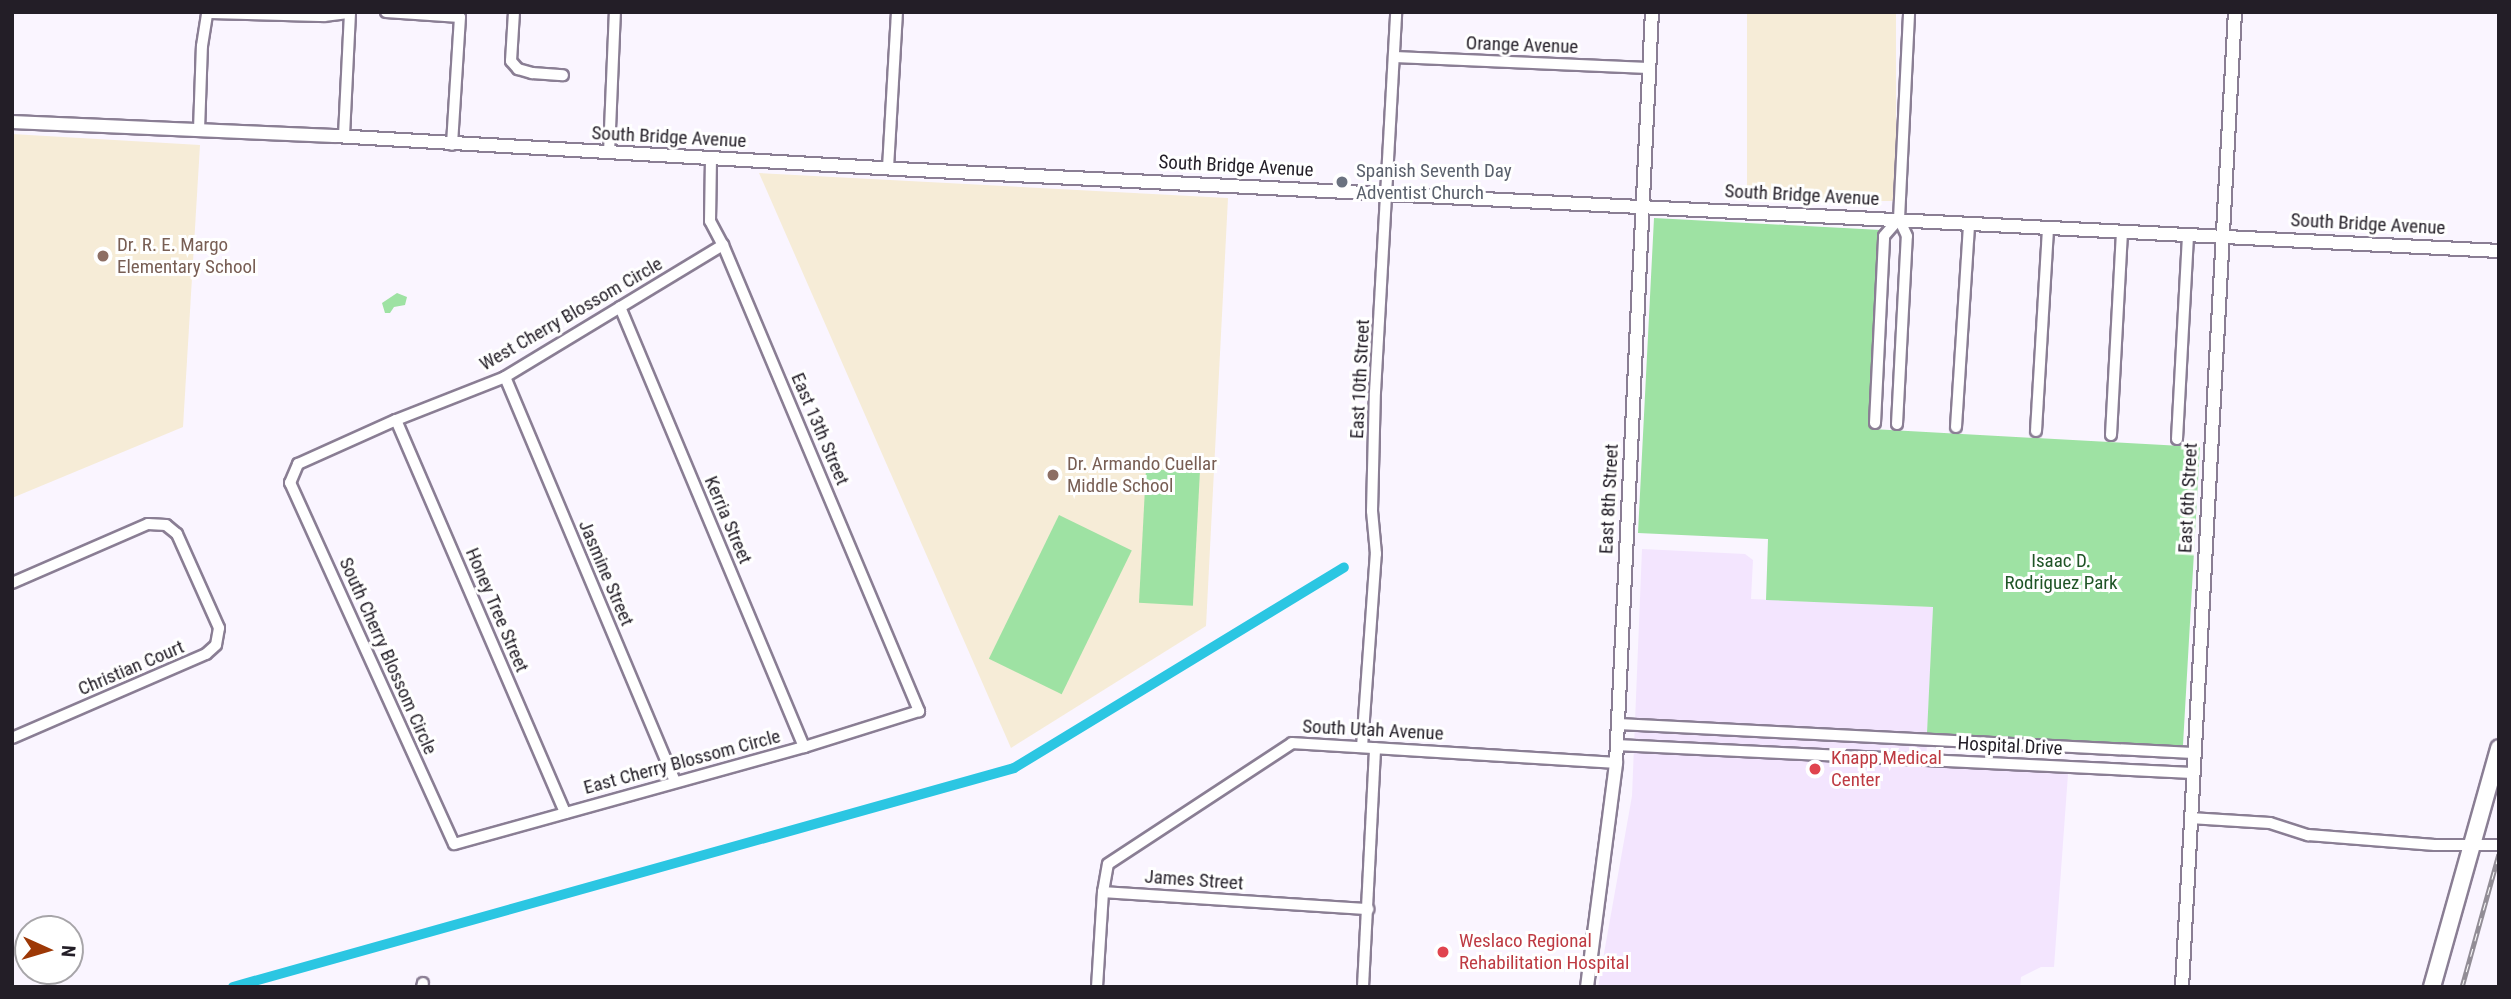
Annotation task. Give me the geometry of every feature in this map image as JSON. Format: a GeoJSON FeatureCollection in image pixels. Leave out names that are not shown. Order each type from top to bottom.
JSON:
{"type":"FeatureCollection","features":[{"type":"Feature","properties":{"kind":"main road"},"geometry":{"type":"LineString","coordinates":[[2432,987],[2499,748]]}},
{"type":"Feature","properties":{"kind":"street"},"geometry":{"type":"LineString","coordinates":[[386,12],[460,17],[452,145]]}},
{"type":"Feature","properties":{"kind":"street"},"geometry":{"type":"LineString","coordinates":[[514,12],[511,61],[518,69],[532,73],[563,75]]}},
{"type":"Feature","properties":{"kind":"street"},"geometry":{"type":"LineString","coordinates":[[609,153],[615,12]]}},
{"type":"Feature","properties":{"kind":"street"},"geometry":{"type":"LineString","coordinates":[[888,168],[897,12]]}},
{"type":"Feature","properties":{"kind":"street","name":"East 10th Street"},"geometry":{"type":"LineString","coordinates":[[1362,747],[1376,554],[1372,511],[1396,12]]}},
{"type":"Feature","properties":{"kind":"street","name":"East 8th Street"},"geometry":{"type":"LineString","coordinates":[[1587,987],[1618,724],[1652,12]]}},
{"type":"Feature","properties":{"kind":"street"},"geometry":{"type":"LineString","coordinates":[[1897,424],[1907,236],[1899,219],[1909,12]]}},
{"type":"Feature","properties":{"kind":"street","name":"East 6th Street"},"geometry":{"type":"LineString","coordinates":[[2182,987],[2235,12]]}},
{"type":"Feature","properties":{"kind":"street"},"geometry":{"type":"LineString","coordinates":[[199,130],[202,46],[207,13],[353,13],[344,137]]}},
{"type":"Feature","properties":{"kind":"street","name":"Orange Avenue"},"geometry":{"type":"LineString","coordinates":[[1394,57],[1649,68]]}},
{"type":"Feature","properties":{"kind":"street","name":"South Bridge Avenue"},"geometry":{"type":"LineString","coordinates":[[12,122],[344,137],[452,145],[2499,251]]}},
{"type":"Feature","properties":{"kind":"street","name":"East 13th Street"},"geometry":{"type":"LineString","coordinates":[[711,158],[710,221],[723,244],[919,711]]}},
{"type":"Feature","properties":{"kind":"street"},"geometry":{"type":"LineString","coordinates":[[1875,423],[1884,236],[1899,219]]}},
{"type":"Feature","properties":{"kind":"street"},"geometry":{"type":"LineString","coordinates":[[1956,427],[1969,224]]}},
{"type":"Feature","properties":{"kind":"street"},"geometry":{"type":"LineString","coordinates":[[2036,431],[2048,227]]}},
{"type":"Feature","properties":{"kind":"street"},"geometry":{"type":"LineString","coordinates":[[2111,435],[2122,231]]}},
{"type":"Feature","properties":{"kind":"street"},"geometry":{"type":"LineString","coordinates":[[2177,439],[2188,234]]}},
{"type":"Feature","properties":{"kind":"street","name":"West Cherry Blossom Circle"},"geometry":{"type":"LineString","coordinates":[[290,483],[298,464],[396,420],[505,377],[723,244]]}},
{"type":"Feature","properties":{"kind":"street","name":"Kerria Street"},"geometry":{"type":"LineString","coordinates":[[620,307],[804,747]]}},
{"type":"Feature","properties":{"kind":"street","name":"Jasmine Street"},"geometry":{"type":"LineString","coordinates":[[505,377],[675,782]]}},
{"type":"Feature","properties":{"kind":"street","name":"Honey Tree Street"},"geometry":{"type":"LineString","coordinates":[[396,420],[565,813]]}},
{"type":"Feature","properties":{"kind":"street","name":"South Cherry Blossom Circle"},"geometry":{"type":"LineString","coordinates":[[290,483],[454,844]]}},
{"type":"Feature","properties":{"kind":"street","name":"Christian Court"},"geometry":{"type":"LineString","coordinates":[[12,583],[148,524],[166,525],[177,534],[219,628],[216,645],[206,654],[12,738]]}},
{"type":"Feature","properties":{"kind":"street","name":"East Cherry Blossom Circle"},"geometry":{"type":"LineString","coordinates":[[454,844],[804,747],[919,711]]}},
{"type":"Feature","properties":{"kind":"street","name":"Hospital Drive"},"geometry":{"type":"LineString","coordinates":[[1618,724],[2193,753]]}},
{"type":"Feature","properties":{"kind":"street","name":"South Utah Avenue"},"geometry":{"type":"LineString","coordinates":[[1103,892],[1108,864],[1292,743],[1615,763]]}},
{"type":"Feature","properties":{"kind":"street","name":"Hospital Drive"},"geometry":{"type":"LineString","coordinates":[[1616,745],[2192,773]]}},
{"type":"Feature","properties":{"kind":"street"},"geometry":{"type":"LineString","coordinates":[[1363,987],[1375,748]]}},
{"type":"Feature","properties":{"kind":"street"},"geometry":{"type":"LineString","coordinates":[[2190,818],[2270,823],[2308,835],[2471,846],[2499,845]]}},
{"type":"Feature","properties":{"kind":"street"},"geometry":{"type":"LineString","coordinates":[[1097,982],[1103,892]]}},
{"type":"Feature","properties":{"kind":"street","name":"James Street"},"geometry":{"type":"LineString","coordinates":[[1103,892],[1368,909]]}},
{"type":"Feature","properties":{"kind":"shaded area"},"geometry":{"type":"Polygon","coordinates":[[[1747,12],[1896,12],[1896,201],[1747,201],[1747,12]]]}},
{"type":"Feature","properties":{"kind":"shaded area","name":"Dr. R. E. Margo Elementary School"},"geometry":{"type":"Polygon","coordinates":[[[12,134],[200,145],[183,427],[12,498],[12,134]]]}},
{"type":"Feature","properties":{"kind":"shaded area","name":"Dr. Armando Cuellar Middle School"},"geometry":{"type":"Polygon","coordinates":[[[759,173],[1228,198],[1206,626],[1011,748],[759,173]]]}},
{"type":"Feature","properties":{"kind":"shaded area","name":"Knapp Medical Center"},"geometry":{"type":"Polygon","coordinates":[[[1642,549],[1745,554],[1753,560],[1751,599],[1933,607],[1926,765],[2068,774],[2054,967],[2041,967],[2021,977],[2020,987],[1598,987],[1632,796],[1642,549]]]}},
{"type":"Feature","properties":{"kind":"green space","name":"Isaac D. Rodriguez Park"},"geometry":{"type":"Polygon","coordinates":[[[1654,218],[1881,230],[1872,429],[2200,447],[2183,745],[2176,747],[1927,733],[1933,607],[1766,600],[1768,539],[1638,533],[1654,218]]]}},
{"type":"Feature","properties":{"kind":"green space"},"geometry":{"type":"Polygon","coordinates":[[[397,293],[407,297],[405,305],[394,307],[390,313],[385,313],[382,303],[397,293]]]}},
{"type":"Feature","properties":{"kind":"green space"},"geometry":{"type":"Polygon","coordinates":[[[1146,469],[1200,472],[1193,606],[1139,603],[1146,469]]]}},
{"type":"Feature","properties":{"kind":"green space"},"geometry":{"type":"Polygon","coordinates":[[[1059,515],[1132,551],[1062,694],[989,659],[1059,515]]]}},
{"type":"Feature","properties":{"kind":"waterway"},"geometry":{"type":"LineString","coordinates":[[233,987],[1014,768],[1344,567]]}},
{"type":"Feature","properties":{"kind":"railway"},"geometry":{"type":"LineString","coordinates":[[2462,987],[2499,854]]}},
{"type":"Feature","properties":{"kind":"place","name":"Spanish Seventh Day Adventist Church"},"geometry":{"type":"Point","coordinates":[1342,182]}},
{"type":"Feature","properties":{"kind":"place","name":"Dr. R. E. Margo Elementary School"},"geometry":{"type":"Point","coordinates":[103,256]}},
{"type":"Feature","properties":{"kind":"place","name":"Dr. Armando Cuellar Middle School"},"geometry":{"type":"Point","coordinates":[1053,475]}},
{"type":"Feature","properties":{"kind":"place","name":"Knapp Medical Center"},"geometry":{"type":"Point","coordinates":[1815,769]}},
{"type":"Feature","properties":{"kind":"place","name":"Weslaco Regional Rehabilitation Hospital"},"geometry":{"type":"Point","coordinates":[1443,952]}}]}
